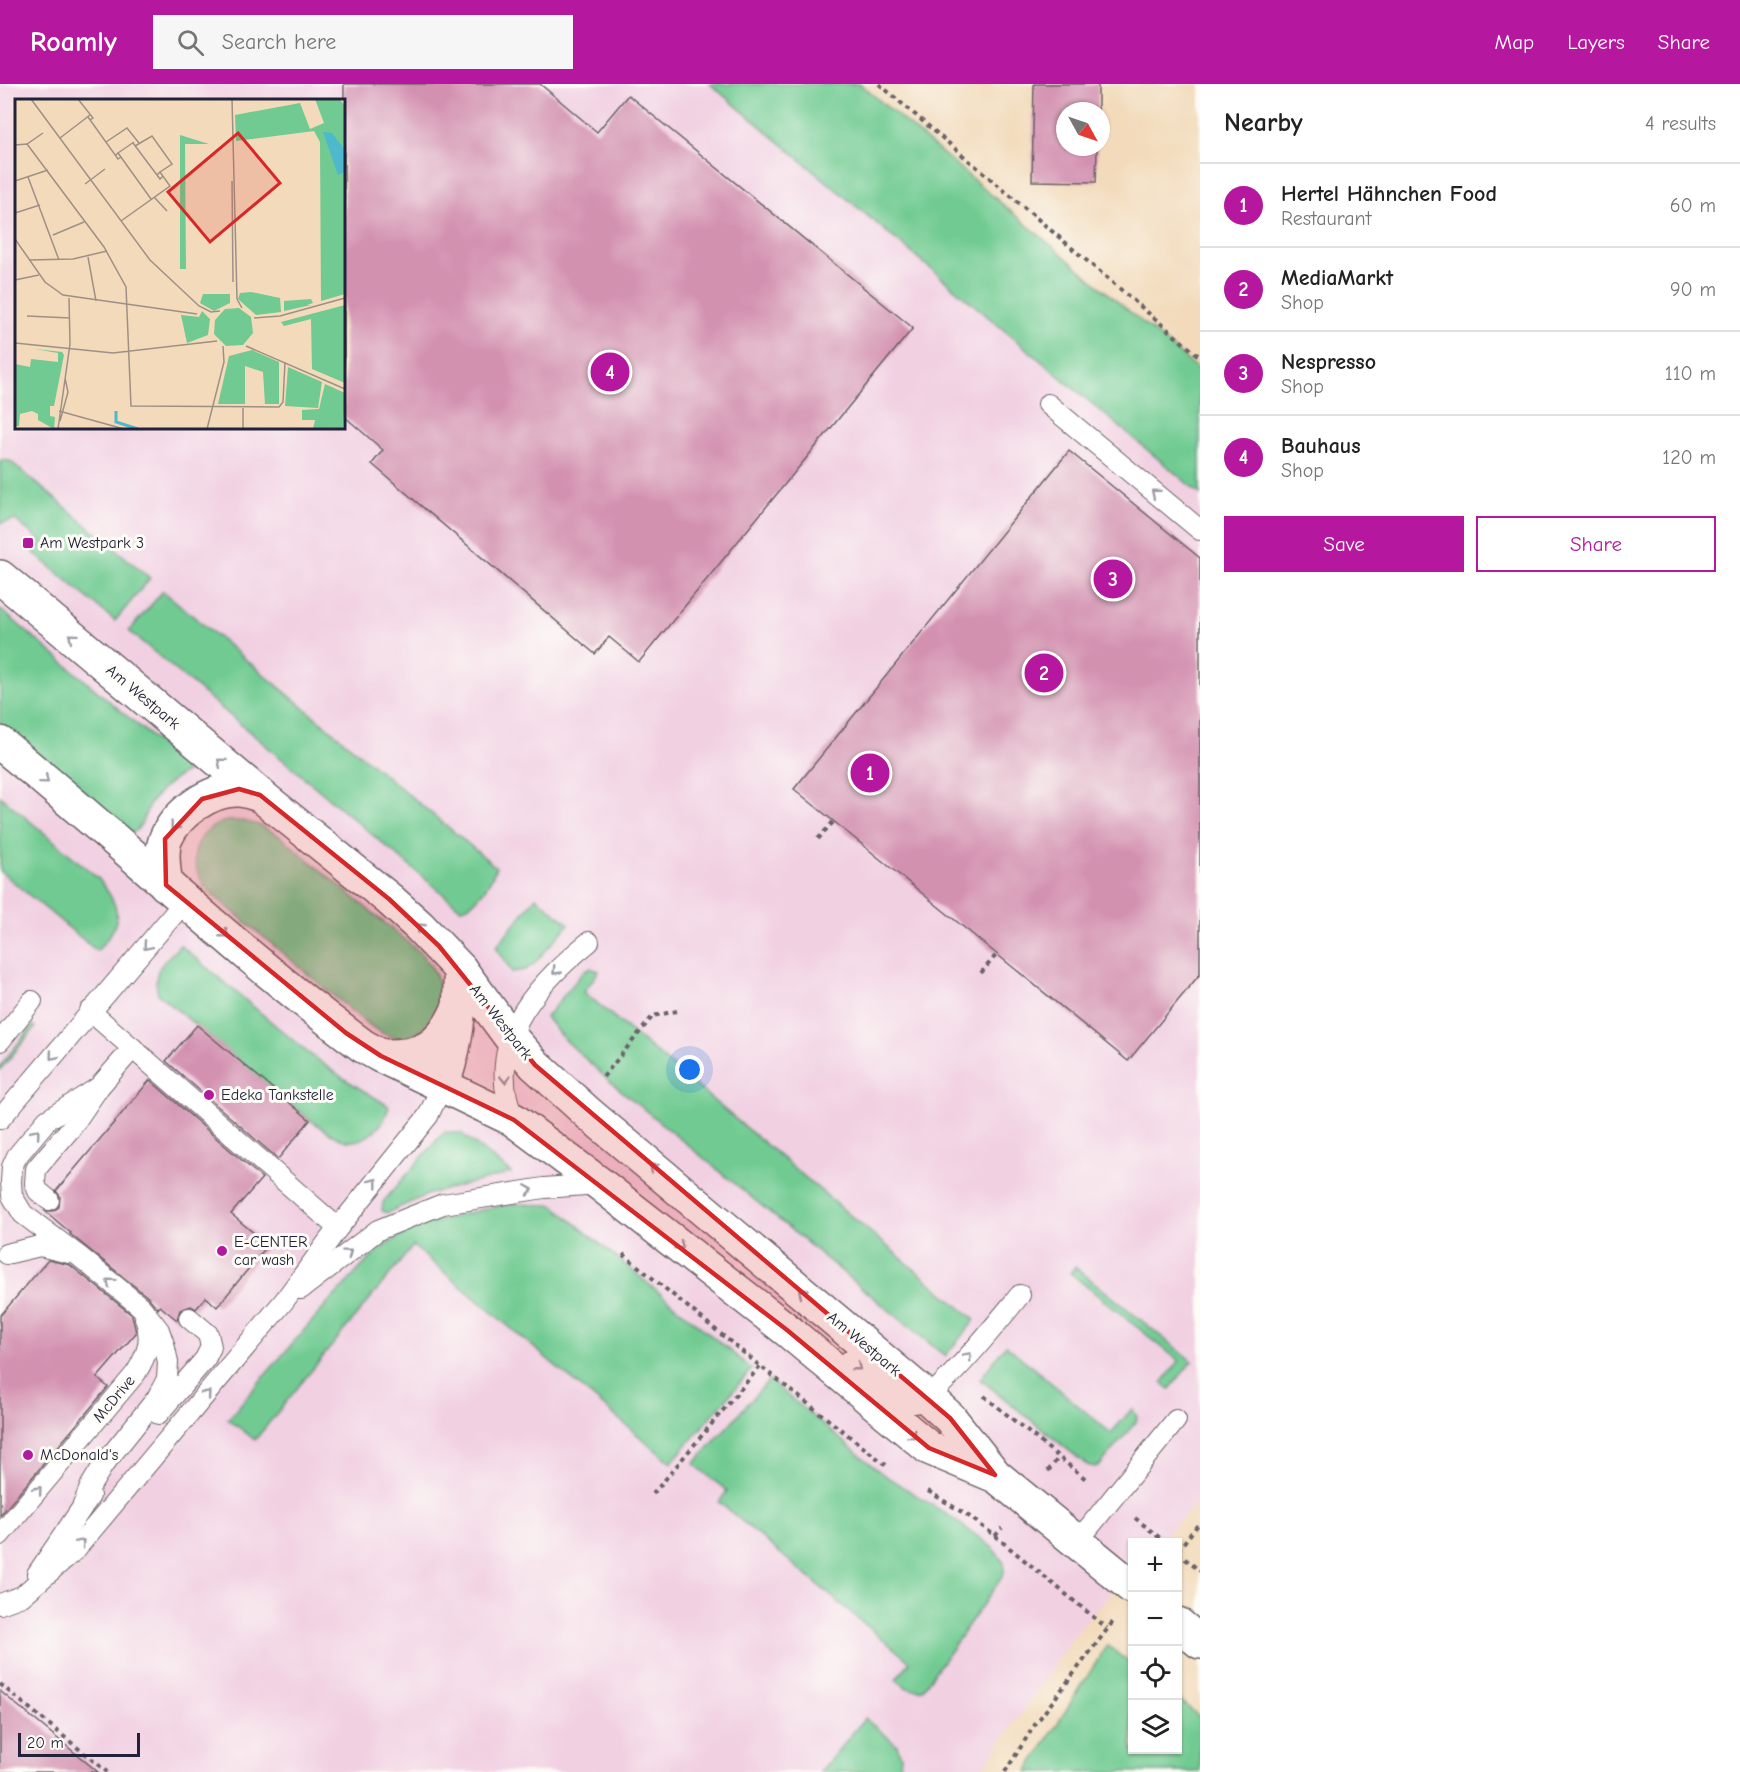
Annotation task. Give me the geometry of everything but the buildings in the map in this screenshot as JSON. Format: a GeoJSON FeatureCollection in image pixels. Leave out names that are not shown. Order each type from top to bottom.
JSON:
{"type":"FeatureCollection","features":[{"type":"Feature","properties":{"kind":"main road","name":"Am Westpark"},"geometry":{"type":"LineString","coordinates":[[0,577],[419,926],[460,969],[469,1000],[511,1038],[535,1065],[589,1114],[927,1397],[950,1418],[995,1475],[1078,1541],[1126,1600]]}},
{"type":"Feature","properties":{"kind":"main road","name":"Am Westpark"},"geometry":{"type":"LineString","coordinates":[[0,743],[45,779],[175,893],[346,1033],[381,1056],[514,1120],[787,1330],[929,1448],[995,1475]]}},
{"type":"Feature","properties":{"kind":"main road"},"geometry":{"type":"LineString","coordinates":[[175,893],[163,860],[165,839],[175,824],[202,799],[222,791],[239,789],[260,795]]}},
{"type":"Feature","properties":{"kind":"main road"},"geometry":{"type":"LineString","coordinates":[[381,1056],[403,1057],[431,1046],[443,1036],[469,1000]]}},
{"type":"Feature","properties":{"kind":"main road"},"geometry":{"type":"LineString","coordinates":[[442,1086],[469,1000]]}},
{"type":"Feature","properties":{"kind":"main road"},"geometry":{"type":"LineString","coordinates":[[1182,1627],[1200,1642]]}},
{"type":"Feature","properties":{"kind":"lane"},"geometry":{"type":"LineString","coordinates":[[1048,404],[1200,530]]}},
{"type":"Feature","properties":{"kind":"lane"},"geometry":{"type":"LineString","coordinates":[[0,1119],[90,1011],[175,893]]}},
{"type":"Feature","properties":{"kind":"lane"},"geometry":{"type":"LineString","coordinates":[[514,1120],[507,1103],[504,1082],[511,1038],[526,1004],[570,957],[589,942]]}},
{"type":"Feature","properties":{"kind":"lane"},"geometry":{"type":"LineString","coordinates":[[469,1000],[512,1007],[526,1004]]}},
{"type":"Feature","properties":{"kind":"lane"},"geometry":{"type":"LineString","coordinates":[[0,1041],[32,1001]]}},
{"type":"Feature","properties":{"kind":"lane"},"geometry":{"type":"LineString","coordinates":[[90,1011],[338,1228]]}},
{"type":"Feature","properties":{"kind":"lane"},"geometry":{"type":"LineString","coordinates":[[49,1200],[38,1191],[35,1183],[36,1169],[71,1128],[99,1087],[133,1048]]}},
{"type":"Feature","properties":{"kind":"lane"},"geometry":{"type":"LineString","coordinates":[[0,1604],[22,1596],[75,1550],[285,1301],[338,1228],[428,1116],[442,1086]]}},
{"type":"Feature","properties":{"kind":"lane"},"geometry":{"type":"LineString","coordinates":[[23,1214],[12,1196],[12,1167],[17,1156],[47,1120],[99,1087]]}},
{"type":"Feature","properties":{"kind":"lane"},"geometry":{"type":"LineString","coordinates":[[285,1301],[378,1230],[443,1204],[544,1188],[600,1184]]}},
{"type":"Feature","properties":{"kind":"lane"},"geometry":{"type":"LineString","coordinates":[[0,1200],[23,1214],[80,1257],[141,1307],[159,1330],[168,1362],[167,1379],[157,1398],[104,1464],[91,1485],[83,1505]]}},
{"type":"Feature","properties":{"kind":"lane"},"geometry":{"type":"LineString","coordinates":[[6,1254],[40,1246],[56,1248],[80,1257]]}},
{"type":"Feature","properties":{"kind":"lane"},"geometry":{"type":"LineString","coordinates":[[787,1330],[843,1357],[898,1400],[914,1403],[927,1397],[954,1372],[1020,1295]]}},
{"type":"Feature","properties":{"kind":"lane","name":"McDrive"},"geometry":{"type":"LineString","coordinates":[[0,1535],[136,1373],[149,1345],[150,1332],[141,1307]]}},
{"type":"Feature","properties":{"kind":"lane"},"geometry":{"type":"LineString","coordinates":[[22,1596],[83,1505],[205,1359],[211,1347],[208,1334],[189,1318]]}},
{"type":"Feature","properties":{"kind":"lane"},"geometry":{"type":"LineString","coordinates":[[1078,1541],[1176,1420]]}},
{"type":"Feature","properties":{"kind":"path"},"geometry":{"type":"LineString","coordinates":[[879,84],[1200,357]]}},
{"type":"Feature","properties":{"kind":"path"},"geometry":{"type":"LineString","coordinates":[[818,839],[834,821]]}},
{"type":"Feature","properties":{"kind":"path"},"geometry":{"type":"LineString","coordinates":[[981,973],[997,954]]}},
{"type":"Feature","properties":{"kind":"path"},"geometry":{"type":"LineString","coordinates":[[600,1080],[653,1016],[677,1011]]}},
{"type":"Feature","properties":{"kind":"path"},"geometry":{"type":"LineString","coordinates":[[653,1494],[760,1366]]}},
{"type":"Feature","properties":{"kind":"path"},"geometry":{"type":"LineString","coordinates":[[1182,1546],[1200,1522]]}},
{"type":"Feature","properties":{"kind":"path"},"geometry":{"type":"LineString","coordinates":[[995,1536],[1107,1628]]}},
{"type":"Feature","properties":{"kind":"path"},"geometry":{"type":"LineString","coordinates":[[1182,1555],[1200,1571]]}},
{"type":"Feature","properties":{"kind":"path"},"geometry":{"type":"LineString","coordinates":[[1005,1772],[1034,1726],[1126,1600]]}},
{"type":"Feature","properties":{"kind":"path"},"geometry":{"type":"LineString","coordinates":[[0,1684],[107,1772]]}},
{"type":"Feature","properties":{"kind":"highlighted area"},"geometry":{"type":"Polygon","coordinates":[[[239,789],[260,795],[389,899],[439,946],[535,1065],[950,1418],[995,1475],[929,1448],[787,1330],[514,1120],[381,1056],[346,1033],[166,885],[165,839],[202,799],[239,789]]]}},
{"type":"Feature","properties":{"kind":"shaded area"},"geometry":{"type":"Polygon","coordinates":[[[0,84],[712,84],[1200,483],[1200,1499],[1163,1538],[1128,1538],[1128,1575],[1081,1626],[980,1772],[0,1772],[0,84]]]}},
{"type":"Feature","properties":{"kind":"green space"},"geometry":{"type":"Polygon","coordinates":[[[710,84],[860,84],[1200,371],[1200,494],[710,84]]]}},
{"type":"Feature","properties":{"kind":"green space"},"geometry":{"type":"Polygon","coordinates":[[[0,460],[10,461],[150,578],[115,621],[34,553],[42,542],[15,520],[0,523],[0,460]]]}},
{"type":"Feature","properties":{"kind":"green space"},"geometry":{"type":"Polygon","coordinates":[[[163,591],[496,867],[487,886],[477,899],[466,907],[460,908],[129,631],[163,591]]]}},
{"type":"Feature","properties":{"kind":"green space"},"geometry":{"type":"Polygon","coordinates":[[[0,609],[185,765],[187,771],[158,794],[150,804],[139,827],[133,833],[0,723],[0,609]]]}},
{"type":"Feature","properties":{"kind":"green space"},"geometry":{"type":"Polygon","coordinates":[[[0,796],[98,878],[106,889],[115,907],[116,923],[106,941],[97,951],[0,871],[0,796]]]}},
{"type":"Feature","properties":{"kind":"green space"},"geometry":{"type":"Polygon","coordinates":[[[242,821],[259,825],[278,835],[421,953],[435,972],[439,995],[435,1013],[417,1034],[408,1037],[394,1037],[365,1022],[205,888],[195,862],[199,842],[205,833],[217,824],[242,821]]]}},
{"type":"Feature","properties":{"kind":"green space"},"geometry":{"type":"Polygon","coordinates":[[[536,897],[569,924],[533,965],[525,970],[512,972],[496,947],[536,897]]]}},
{"type":"Feature","properties":{"kind":"green space"},"geometry":{"type":"Polygon","coordinates":[[[180,945],[307,1052],[343,1078],[389,1106],[385,1118],[378,1127],[372,1133],[355,1141],[340,1139],[333,1135],[310,1120],[158,994],[156,978],[160,966],[180,945]]]}},
{"type":"Feature","properties":{"kind":"green space"},"geometry":{"type":"Polygon","coordinates":[[[590,968],[599,971],[584,992],[975,1320],[945,1356],[607,1079],[560,1035],[546,1017],[585,970],[590,968]]]}},
{"type":"Feature","properties":{"kind":"green space"},"geometry":{"type":"Polygon","coordinates":[[[33,1025],[35,1028],[0,1070],[0,1066],[33,1025]]]}},
{"type":"Feature","properties":{"kind":"green space"},"geometry":{"type":"Polygon","coordinates":[[[444,1132],[461,1133],[511,1173],[429,1194],[387,1213],[382,1211],[383,1202],[444,1132]]]}},
{"type":"Feature","properties":{"kind":"green space"},"geometry":{"type":"Polygon","coordinates":[[[511,1204],[553,1205],[752,1369],[671,1463],[413,1246],[255,1440],[228,1419],[286,1350],[366,1262],[383,1247],[418,1228],[464,1214],[511,1204]]]}},
{"type":"Feature","properties":{"kind":"green space"},"geometry":{"type":"Polygon","coordinates":[[[1075,1267],[1192,1361],[1170,1389],[1162,1383],[1179,1361],[1070,1273],[1075,1267]]]}},
{"type":"Feature","properties":{"kind":"green space"},"geometry":{"type":"Polygon","coordinates":[[[1006,1345],[1111,1433],[1132,1409],[1137,1417],[1136,1422],[1100,1465],[1095,1467],[1087,1465],[980,1379],[1006,1345]]]}},
{"type":"Feature","properties":{"kind":"green space"},"geometry":{"type":"Polygon","coordinates":[[[769,1380],[884,1475],[948,1515],[992,1547],[1004,1563],[1004,1572],[1000,1580],[923,1689],[908,1688],[896,1679],[910,1662],[719,1502],[727,1491],[694,1464],[769,1380]]]}},
{"type":"Feature","properties":{"kind":"green space"},"geometry":{"type":"Polygon","coordinates":[[[1107,1645],[1128,1662],[1128,1754],[1182,1754],[1182,1702],[1200,1717],[1200,1772],[1027,1772],[1107,1645]]]}},
{"type":"Feature","properties":{"kind":"green space"},"geometry":{"type":"Polygon","coordinates":[[[865,1718],[897,1745],[901,1757],[899,1772],[820,1772],[865,1718]]]}},
{"type":"Feature","properties":{"kind":"place","name":"Bauhaus"},"geometry":{"type":"Point","coordinates":[610,372]}},
{"type":"Feature","properties":{"kind":"place","name":"Am Westpark 3"},"geometry":{"type":"Point","coordinates":[28,543]}},
{"type":"Feature","properties":{"kind":"place","name":"Nespresso"},"geometry":{"type":"Point","coordinates":[1113,579]}},
{"type":"Feature","properties":{"kind":"place","name":"MediaMarkt"},"geometry":{"type":"Point","coordinates":[1044,673]}},
{"type":"Feature","properties":{"kind":"place","name":"Hertel Hähnchen Food"},"geometry":{"type":"Point","coordinates":[870,773]}},
{"type":"Feature","properties":{"kind":"place","name":"Edeka Tankstelle"},"geometry":{"type":"Point","coordinates":[209,1095]}},
{"type":"Feature","properties":{"kind":"place","name":"E-CENTER car wash"},"geometry":{"type":"Point","coordinates":[222,1251]}},
{"type":"Feature","properties":{"kind":"place","name":"McDonald's"},"geometry":{"type":"Point","coordinates":[28,1455]}}]}
